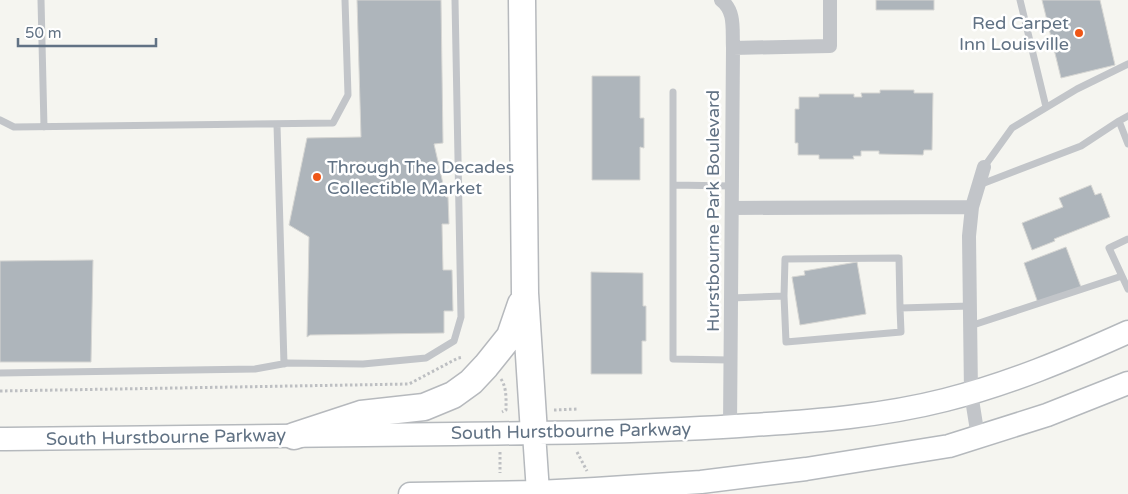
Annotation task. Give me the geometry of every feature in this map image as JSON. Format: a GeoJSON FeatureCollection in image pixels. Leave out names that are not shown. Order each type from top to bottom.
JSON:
{"type":"FeatureCollection","features":[{"type":"Feature","properties":{"kind":"highway"},"geometry":{"type":"LineString","coordinates":[[522,0],[525,293],[534,434]]}},
{"type":"Feature","properties":{"kind":"highway"},"geometry":{"type":"LineString","coordinates":[[294,436],[361,414],[424,407],[453,395],[471,382],[510,336],[525,293]]}},
{"type":"Feature","properties":{"kind":"main road","name":"South Hurstbourne Parkway"},"geometry":{"type":"LineString","coordinates":[[0,439],[534,434],[730,427],[816,421],[880,414],[943,401],[1027,375],[1128,332]]}},
{"type":"Feature","properties":{"kind":"main road"},"geometry":{"type":"LineString","coordinates":[[410,494],[538,492],[701,482],[796,471],[949,446],[1047,415],[1128,383]]}},
{"type":"Feature","properties":{"kind":"main road"},"geometry":{"type":"LineString","coordinates":[[534,434],[538,492]]}},
{"type":"Feature","properties":{"kind":"street","name":"Hurstbourne Park Boulevard"},"geometry":{"type":"LineString","coordinates":[[720,0],[727,4],[732,14],[730,427]]}},
{"type":"Feature","properties":{"kind":"street"},"geometry":{"type":"LineString","coordinates":[[732,48],[830,46],[830,0]]}},
{"type":"Feature","properties":{"kind":"street"},"geometry":{"type":"LineString","coordinates":[[978,437],[971,393],[969,236],[972,208],[984,167]]}},
{"type":"Feature","properties":{"kind":"street"},"geometry":{"type":"LineString","coordinates":[[732,208],[972,208]]}},
{"type":"Feature","properties":{"kind":"lane"},"geometry":{"type":"LineString","coordinates":[[42,0],[44,127]]}},
{"type":"Feature","properties":{"kind":"lane"},"geometry":{"type":"LineString","coordinates":[[0,120],[14,127],[333,123],[348,95],[345,0]]}},
{"type":"Feature","properties":{"kind":"lane"},"geometry":{"type":"LineString","coordinates":[[0,373],[255,369],[284,364],[363,364],[426,358],[454,341],[460,316],[454,0]]}},
{"type":"Feature","properties":{"kind":"lane"},"geometry":{"type":"LineString","coordinates":[[1020,0],[1046,107]]}},
{"type":"Feature","properties":{"kind":"lane"},"geometry":{"type":"LineString","coordinates":[[984,167],[1012,128],[1077,89],[1128,64]]}},
{"type":"Feature","properties":{"kind":"lane"},"geometry":{"type":"LineString","coordinates":[[673,92],[673,359],[730,360]]}},
{"type":"Feature","properties":{"kind":"lane"},"geometry":{"type":"LineString","coordinates":[[979,186],[1081,146],[1128,116]]}},
{"type":"Feature","properties":{"kind":"lane"},"geometry":{"type":"LineString","coordinates":[[1119,121],[1128,144]]}},
{"type":"Feature","properties":{"kind":"lane"},"geometry":{"type":"LineString","coordinates":[[277,125],[284,364]]}},
{"type":"Feature","properties":{"kind":"lane"},"geometry":{"type":"LineString","coordinates":[[673,185],[732,186]]}},
{"type":"Feature","properties":{"kind":"lane"},"geometry":{"type":"LineString","coordinates":[[1128,240],[1109,248],[1128,288]]}},
{"type":"Feature","properties":{"kind":"lane"},"geometry":{"type":"LineString","coordinates":[[899,258],[900,308],[901,332],[786,342],[785,259],[899,258]]}},
{"type":"Feature","properties":{"kind":"lane"},"geometry":{"type":"LineString","coordinates":[[970,326],[1122,276]]}},
{"type":"Feature","properties":{"kind":"lane"},"geometry":{"type":"LineString","coordinates":[[731,298],[784,296]]}},
{"type":"Feature","properties":{"kind":"lane"},"geometry":{"type":"LineString","coordinates":[[900,308],[970,306]]}},
{"type":"Feature","properties":{"kind":"path"},"geometry":{"type":"LineString","coordinates":[[0,390],[409,384],[458,358],[469,356],[479,360],[503,381],[506,395],[506,410],[499,414]]}},
{"type":"Feature","properties":{"kind":"building"},"geometry":{"type":"Polygon","coordinates":[[[357,0],[441,0],[443,143],[434,144],[446,197],[448,197],[449,224],[442,224],[443,270],[452,270],[453,311],[444,311],[444,333],[310,335],[307,337],[309,237],[289,225],[307,138],[361,137],[357,0]]]}},
{"type":"Feature","properties":{"kind":"building"},"geometry":{"type":"Polygon","coordinates":[[[876,0],[934,0],[934,10],[876,10],[876,0]]]}},
{"type":"Feature","properties":{"kind":"building","name":"Red Carpet Inn Louisville"},"geometry":{"type":"Polygon","coordinates":[[[1042,0],[1100,0],[1115,65],[1061,78],[1042,0]]]}},
{"type":"Feature","properties":{"kind":"building"},"geometry":{"type":"Polygon","coordinates":[[[592,76],[640,76],[640,118],[644,118],[644,148],[640,147],[640,180],[592,180],[592,76]]]}},
{"type":"Feature","properties":{"kind":"building"},"geometry":{"type":"Polygon","coordinates":[[[880,90],[914,90],[914,93],[933,93],[932,150],[924,150],[923,155],[879,154],[879,151],[861,151],[861,156],[853,156],[854,159],[819,159],[819,155],[798,155],[798,143],[795,143],[795,109],[799,109],[799,97],[819,97],[819,94],[854,94],[854,97],[862,97],[861,93],[880,93],[880,90]]]}},
{"type":"Feature","properties":{"kind":"building"},"geometry":{"type":"Polygon","coordinates":[[[1091,185],[1095,195],[1101,193],[1110,217],[1054,239],[1055,241],[1032,250],[1022,223],[1063,207],[1059,198],[1091,185]]]}},
{"type":"Feature","properties":{"kind":"building"},"geometry":{"type":"Polygon","coordinates":[[[1066,247],[1081,287],[1038,303],[1024,263],[1066,247]]]}},
{"type":"Feature","properties":{"kind":"building"},"geometry":{"type":"Polygon","coordinates":[[[93,260],[91,362],[0,362],[0,261],[93,260]]]}},
{"type":"Feature","properties":{"kind":"building"},"geometry":{"type":"Polygon","coordinates":[[[857,262],[866,314],[800,325],[792,277],[805,275],[804,271],[857,262]]]}},
{"type":"Feature","properties":{"kind":"building"},"geometry":{"type":"Polygon","coordinates":[[[591,272],[643,273],[643,306],[646,306],[646,341],[642,341],[642,374],[591,374],[591,272]]]}},
{"type":"Feature","properties":{"kind":"place","name":"Red Carpet Inn Louisville"},"geometry":{"type":"Point","coordinates":[1079,33]}},
{"type":"Feature","properties":{"kind":"place","name":"Through The Decades Collectible Market"},"geometry":{"type":"Point","coordinates":[317,177]}}]}
